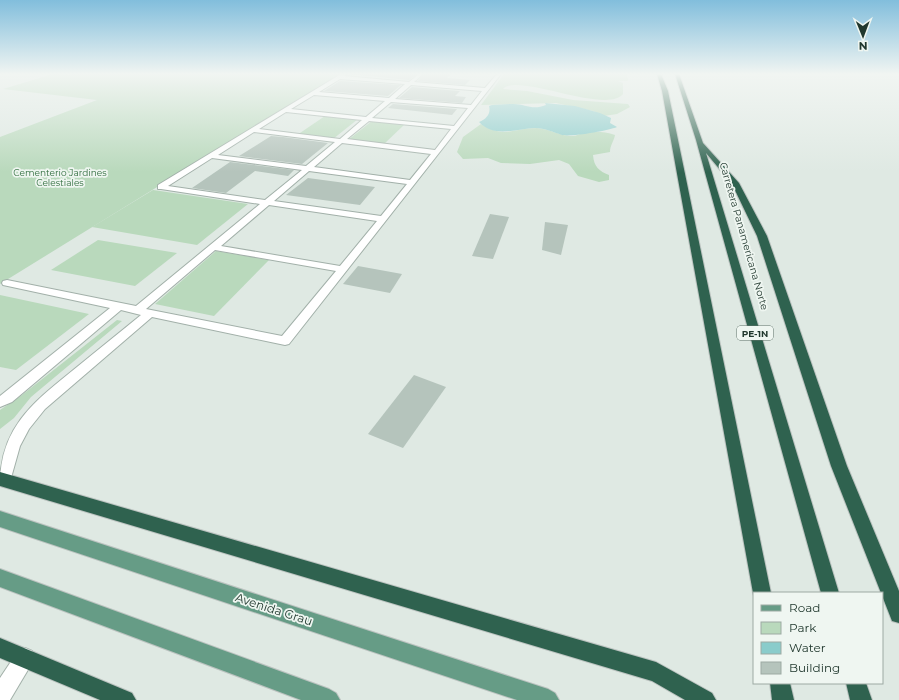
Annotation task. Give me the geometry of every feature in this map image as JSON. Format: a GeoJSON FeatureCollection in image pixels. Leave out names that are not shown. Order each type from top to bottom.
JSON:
{"type":"FeatureCollection","features":[{"type":"Feature","properties":{"kind":"highway"},"geometry":{"type":"LineString","coordinates":[[668,107],[762,592]]}},
{"type":"Feature","properties":{"kind":"highway","name":"Carretera Panamericana Norte"},"geometry":{"type":"LineString","coordinates":[[688,107],[699,140],[830,592]]}},
{"type":"Feature","properties":{"kind":"highway"},"geometry":{"type":"LineString","coordinates":[[699,140],[735,183],[759,230],[839,466],[899,614]]}},
{"type":"Feature","properties":{"kind":"highway"},"geometry":{"type":"LineString","coordinates":[[2,480],[656,672],[705,700]]}},
{"type":"Feature","properties":{"kind":"highway"},"geometry":{"type":"LineString","coordinates":[[0,648],[125,700]]}},
{"type":"Feature","properties":{"kind":"highway"},"geometry":{"type":"LineString","coordinates":[[780,684],[783,700]]}},
{"type":"Feature","properties":{"kind":"highway"},"geometry":{"type":"LineString","coordinates":[[856,684],[861,700]]}},
{"type":"Feature","properties":{"kind":"main road","name":"Avenida Grau"},"geometry":{"type":"LineString","coordinates":[[0,519],[548,700]]}},
{"type":"Feature","properties":{"kind":"main road"},"geometry":{"type":"LineString","coordinates":[[0,578],[329,700]]}},
{"type":"Feature","properties":{"kind":"street"},"geometry":{"type":"LineString","coordinates":[[290,107],[161,187],[382,220]]}},
{"type":"Feature","properties":{"kind":"street"},"geometry":{"type":"LineString","coordinates":[[2,480],[13,446],[24,425],[40,405],[213,247],[382,107]]}},
{"type":"Feature","properties":{"kind":"street"},"geometry":{"type":"LineString","coordinates":[[7,283],[285,340],[472,107]]}},
{"type":"Feature","properties":{"kind":"street"},"geometry":{"type":"LineString","coordinates":[[284,110],[455,128]]}},
{"type":"Feature","properties":{"kind":"street"},"geometry":{"type":"LineString","coordinates":[[252,130],[435,152]]}},
{"type":"Feature","properties":{"kind":"street"},"geometry":{"type":"LineString","coordinates":[[211,156],[412,182]]}},
{"type":"Feature","properties":{"kind":"street"},"geometry":{"type":"LineString","coordinates":[[213,247],[342,269]]}},
{"type":"Feature","properties":{"kind":"street"},"geometry":{"type":"LineString","coordinates":[[0,402],[7,398],[119,306]]}},
{"type":"Feature","properties":{"kind":"street"},"geometry":{"type":"LineString","coordinates":[[0,696],[25,658]]}},
{"type":"Feature","properties":{"kind":"green space","name":"Cementerio Jardines Celestiales"},"geometry":{"type":"Polygon","coordinates":[[[80,107],[287,107],[0,284],[0,137],[80,107]]]}},
{"type":"Feature","properties":{"kind":"green space"},"geometry":{"type":"Polygon","coordinates":[[[573,107],[630,107],[617,114],[604,116],[593,111],[573,107]]]}},
{"type":"Feature","properties":{"kind":"green space"},"geometry":{"type":"Polygon","coordinates":[[[325,116],[358,119],[333,139],[297,135],[325,116]]]}},
{"type":"Feature","properties":{"kind":"green space"},"geometry":{"type":"Polygon","coordinates":[[[372,121],[405,124],[384,144],[348,140],[372,121]]]}},
{"type":"Feature","properties":{"kind":"green space"},"geometry":{"type":"Polygon","coordinates":[[[481,124],[496,131],[503,132],[537,128],[568,136],[594,132],[615,135],[610,152],[593,155],[596,166],[602,172],[609,175],[609,180],[599,182],[578,176],[569,164],[559,160],[530,164],[501,163],[488,158],[463,159],[457,152],[463,137],[481,124]]]}},
{"type":"Feature","properties":{"kind":"green space"},"geometry":{"type":"Polygon","coordinates":[[[153,190],[248,204],[197,245],[92,227],[153,190]]]}},
{"type":"Feature","properties":{"kind":"green space"},"geometry":{"type":"Polygon","coordinates":[[[98,240],[177,253],[135,286],[51,270],[98,240]]]}},
{"type":"Feature","properties":{"kind":"green space"},"geometry":{"type":"Polygon","coordinates":[[[216,251],[269,260],[214,316],[155,304],[216,251]]]}},
{"type":"Feature","properties":{"kind":"green space"},"geometry":{"type":"Polygon","coordinates":[[[0,295],[89,314],[16,370],[0,367],[0,295]]]}},
{"type":"Feature","properties":{"kind":"green space"},"geometry":{"type":"Polygon","coordinates":[[[117,320],[122,321],[31,397],[14,418],[0,429],[0,410],[22,395],[117,320]]]}},
{"type":"Feature","properties":{"kind":"water"},"geometry":{"type":"Polygon","coordinates":[[[489,107],[577,107],[600,113],[611,118],[610,123],[617,127],[589,133],[562,135],[539,128],[506,131],[491,130],[479,122],[488,116],[489,107]]]}},
{"type":"Feature","properties":{"kind":"building"},"geometry":{"type":"Polygon","coordinates":[[[390,107],[427,107],[457,109],[452,115],[388,108],[390,107]]]}},
{"type":"Feature","properties":{"kind":"building"},"geometry":{"type":"Polygon","coordinates":[[[271,136],[328,143],[302,164],[239,156],[271,136]]]}},
{"type":"Feature","properties":{"kind":"building"},"geometry":{"type":"Polygon","coordinates":[[[230,162],[294,170],[288,176],[255,171],[226,193],[192,188],[230,162]]]}},
{"type":"Feature","properties":{"kind":"building"},"geometry":{"type":"Polygon","coordinates":[[[308,178],[375,187],[360,205],[286,195],[308,178]]]}},
{"type":"Feature","properties":{"kind":"building"},"geometry":{"type":"Polygon","coordinates":[[[490,214],[509,217],[493,259],[472,256],[490,214]]]}},
{"type":"Feature","properties":{"kind":"building"},"geometry":{"type":"Polygon","coordinates":[[[545,222],[568,225],[561,255],[542,250],[545,222]]]}},
{"type":"Feature","properties":{"kind":"building"},"geometry":{"type":"Polygon","coordinates":[[[358,266],[402,274],[390,293],[343,284],[358,266]]]}},
{"type":"Feature","properties":{"kind":"building"},"geometry":{"type":"Polygon","coordinates":[[[414,375],[446,387],[403,448],[368,434],[414,375]]]}}]}
